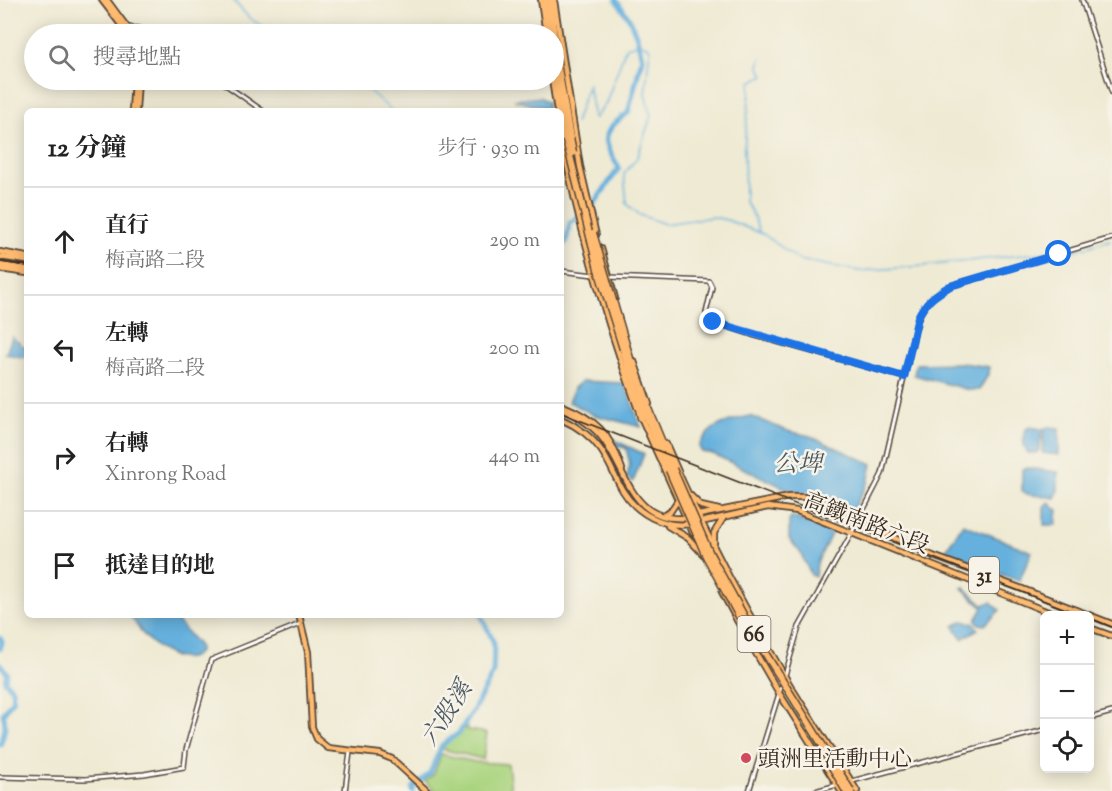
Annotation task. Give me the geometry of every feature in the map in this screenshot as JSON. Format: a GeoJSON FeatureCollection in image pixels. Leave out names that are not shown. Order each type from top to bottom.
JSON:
{"type":"FeatureCollection","features":[{"type":"Feature","properties":{"kind":"highway","name":"66"},"geometry":{"type":"LineString","coordinates":[[545,0],[547,24]]}},
{"type":"Feature","properties":{"kind":"highway","name":"66"},"geometry":{"type":"LineString","coordinates":[[545,0],[549,24]]}},
{"type":"Feature","properties":{"kind":"highway","name":"66"},"geometry":{"type":"LineString","coordinates":[[557,90],[559,108]]}},
{"type":"Feature","properties":{"kind":"highway","name":"66"},"geometry":{"type":"LineString","coordinates":[[561,90],[581,187],[635,383],[706,556],[754,642],[846,791]]}},
{"type":"Feature","properties":{"kind":"highway","name":"66"},"geometry":{"type":"LineString","coordinates":[[564,129],[598,269],[625,348]]}},
{"type":"Feature","properties":{"kind":"highway"},"geometry":{"type":"LineString","coordinates":[[635,383],[641,418]]}},
{"type":"Feature","properties":{"kind":"highway"},"geometry":{"type":"LineString","coordinates":[[635,383],[653,415]]}},
{"type":"Feature","properties":{"kind":"highway","name":"66"},"geometry":{"type":"LineString","coordinates":[[671,470],[710,554],[741,612],[851,791]]}},
{"type":"Feature","properties":{"kind":"main road"},"geometry":{"type":"LineString","coordinates":[[104,0],[124,24]]}},
{"type":"Feature","properties":{"kind":"main road","name":"66"},"geometry":{"type":"LineString","coordinates":[[554,0],[558,24]]}},
{"type":"Feature","properties":{"kind":"main road","name":"66"},"geometry":{"type":"LineString","coordinates":[[564,66],[575,138],[591,217],[610,277],[624,333],[653,415],[686,492],[716,552],[784,676],[857,791]]}},
{"type":"Feature","properties":{"kind":"main road"},"geometry":{"type":"LineString","coordinates":[[134,108],[135,90]]}},
{"type":"Feature","properties":{"kind":"main road","name":"66"},"geometry":{"type":"LineString","coordinates":[[554,90],[559,108]]}},
{"type":"Feature","properties":{"kind":"main road","name":"66"},"geometry":{"type":"LineString","coordinates":[[564,150],[606,319],[641,418],[686,519],[738,622],[779,693],[841,791]]}},
{"type":"Feature","properties":{"kind":"main road"},"geometry":{"type":"LineString","coordinates":[[0,254],[24,258]]}},
{"type":"Feature","properties":{"kind":"main road"},"geometry":{"type":"LineString","coordinates":[[0,267],[24,271]]}},
{"type":"Feature","properties":{"kind":"main road","name":"高鐵南路六段"},"geometry":{"type":"LineString","coordinates":[[564,408],[584,415],[599,426],[614,447],[627,486],[645,507],[662,516],[686,519],[789,497],[804,497],[830,505],[858,521],[933,556],[1112,624]]}},
{"type":"Feature","properties":{"kind":"main road","name":"高鐵南路六段"},"geometry":{"type":"LineString","coordinates":[[564,420],[579,428],[596,443],[628,498],[642,512],[669,525],[689,525],[756,509],[797,510],[1048,611]]}},
{"type":"Feature","properties":{"kind":"main road"},"geometry":{"type":"LineString","coordinates":[[686,492],[701,506],[717,510],[731,510]]}},
{"type":"Feature","properties":{"kind":"main road"},"geometry":{"type":"LineString","coordinates":[[662,516],[670,512],[678,500]]}},
{"type":"Feature","properties":{"kind":"main road"},"geometry":{"type":"LineString","coordinates":[[716,552],[714,533],[724,517]]}},
{"type":"Feature","properties":{"kind":"main road","name":"31"},"geometry":{"type":"LineString","coordinates":[[652,518],[680,532],[695,544],[704,556]]}},
{"type":"Feature","properties":{"kind":"main road"},"geometry":{"type":"LineString","coordinates":[[300,618],[308,652],[314,733],[321,744],[327,748],[350,752],[380,753],[392,759],[427,790]]}},
{"type":"Feature","properties":{"kind":"main road"},"geometry":{"type":"LineString","coordinates":[[1094,630],[1112,636]]}},
{"type":"Feature","properties":{"kind":"street"},"geometry":{"type":"LineString","coordinates":[[1082,0],[1112,93]]}},
{"type":"Feature","properties":{"kind":"street"},"geometry":{"type":"LineString","coordinates":[[233,90],[259,108]]}},
{"type":"Feature","properties":{"kind":"street"},"geometry":{"type":"LineString","coordinates":[[749,791],[799,627],[882,474],[918,317],[922,309],[934,296],[958,284],[1112,238]]}},
{"type":"Feature","properties":{"kind":"street"},"geometry":{"type":"LineString","coordinates":[[564,271],[610,277],[709,280],[712,287],[706,313],[708,320],[752,335],[904,377]]}},
{"type":"Feature","properties":{"kind":"street"},"geometry":{"type":"LineString","coordinates":[[0,777],[96,778],[144,774],[184,767],[186,750],[211,660],[302,623]]}},
{"type":"Feature","properties":{"kind":"street"},"geometry":{"type":"LineString","coordinates":[[1094,717],[1112,712]]}},
{"type":"Feature","properties":{"kind":"street"},"geometry":{"type":"LineString","coordinates":[[815,791],[1040,731]]}},
{"type":"Feature","properties":{"kind":"street"},"geometry":{"type":"LineString","coordinates":[[345,791],[350,752]]}},
{"type":"Feature","properties":{"kind":"green space"},"geometry":{"type":"Polygon","coordinates":[[[786,682],[848,779],[838,782],[782,692],[786,682]]]}},
{"type":"Feature","properties":{"kind":"green space"},"geometry":{"type":"Polygon","coordinates":[[[467,727],[468,730],[487,733],[483,759],[442,749],[467,727]]]}},
{"type":"Feature","properties":{"kind":"green space"},"geometry":{"type":"Polygon","coordinates":[[[441,754],[475,762],[508,764],[511,791],[435,791],[425,781],[434,774],[441,754]]]}},
{"type":"Feature","properties":{"kind":"water"},"geometry":{"type":"Polygon","coordinates":[[[539,97],[547,101],[548,108],[544,108],[514,100],[539,97]]]}},
{"type":"Feature","properties":{"kind":"water"},"geometry":{"type":"Polygon","coordinates":[[[12,337],[24,347],[24,357],[6,354],[12,337]]]}},
{"type":"Feature","properties":{"kind":"water"},"geometry":{"type":"Polygon","coordinates":[[[962,363],[989,367],[988,375],[979,390],[969,390],[914,375],[916,364],[962,363]]]}},
{"type":"Feature","properties":{"kind":"water"},"geometry":{"type":"Polygon","coordinates":[[[582,381],[624,383],[641,427],[594,415],[569,402],[574,388],[582,381]]]}},
{"type":"Feature","properties":{"kind":"water","name":"公埤"},"geometry":{"type":"Polygon","coordinates":[[[750,416],[788,431],[810,436],[872,464],[868,482],[851,513],[831,500],[791,491],[713,454],[702,452],[699,447],[703,439],[714,428],[750,416]]]}},
{"type":"Feature","properties":{"kind":"water"},"geometry":{"type":"Polygon","coordinates":[[[1030,427],[1042,429],[1037,453],[1028,453],[1025,448],[1025,432],[1030,427]]]}},
{"type":"Feature","properties":{"kind":"water"},"geometry":{"type":"Polygon","coordinates":[[[1044,428],[1059,428],[1059,455],[1042,453],[1044,428]]]}},
{"type":"Feature","properties":{"kind":"water"},"geometry":{"type":"Polygon","coordinates":[[[614,440],[644,454],[633,482],[627,477],[630,464],[626,448],[615,446],[614,440]]]}},
{"type":"Feature","properties":{"kind":"water"},"geometry":{"type":"Polygon","coordinates":[[[1022,469],[1058,472],[1058,491],[1055,498],[1026,494],[1022,491],[1022,469]]]}},
{"type":"Feature","properties":{"kind":"water"},"geometry":{"type":"Polygon","coordinates":[[[1048,502],[1058,510],[1056,525],[1044,525],[1044,507],[1048,502]]]}},
{"type":"Feature","properties":{"kind":"water","name":"公埤"},"geometry":{"type":"Polygon","coordinates":[[[792,517],[829,531],[831,534],[817,563],[815,577],[811,575],[800,552],[789,539],[789,521],[792,517]]]}},
{"type":"Feature","properties":{"kind":"water"},"geometry":{"type":"Polygon","coordinates":[[[963,524],[1032,552],[1019,581],[944,553],[963,524]]]}},
{"type":"Feature","properties":{"kind":"water"},"geometry":{"type":"Polygon","coordinates":[[[964,587],[983,605],[991,602],[1000,610],[985,625],[979,624],[976,620],[983,608],[962,588],[964,587]]]}},
{"type":"Feature","properties":{"kind":"water"},"geometry":{"type":"Polygon","coordinates":[[[131,618],[175,618],[199,646],[199,652],[193,657],[178,658],[162,651],[142,633],[131,618]]]}},
{"type":"Feature","properties":{"kind":"water"},"geometry":{"type":"Polygon","coordinates":[[[962,621],[973,623],[978,629],[962,639],[954,626],[962,621]]]}},
{"type":"Feature","properties":{"kind":"waterway"},"geometry":{"type":"LineString","coordinates":[[233,0],[249,18],[259,24]]}},
{"type":"Feature","properties":{"kind":"waterway"},"geometry":{"type":"LineString","coordinates":[[564,244],[570,223],[594,204],[619,168],[607,144],[608,132],[628,113],[642,58],[629,18],[616,0]]}},
{"type":"Feature","properties":{"kind":"waterway"},"geometry":{"type":"LineString","coordinates":[[575,123],[588,84],[594,119],[606,103],[626,47],[636,44],[646,45],[650,49],[645,94],[651,116],[637,158],[624,174],[627,204],[640,215],[665,224],[712,217],[727,220],[763,234],[799,260],[859,271],[1048,252],[1055,254]]}},
{"type":"Feature","properties":{"kind":"waterway"},"geometry":{"type":"LineString","coordinates":[[759,231],[745,202],[744,148],[751,82],[764,75],[759,67],[761,58]]}},
{"type":"Feature","properties":{"kind":"waterway"},"geometry":{"type":"LineString","coordinates":[[368,90],[389,108]]}},
{"type":"Feature","properties":{"kind":"waterway"},"geometry":{"type":"LineString","coordinates":[[1060,255],[1110,240]]}},
{"type":"Feature","properties":{"kind":"waterway","name":"六股溪"},"geometry":{"type":"LineString","coordinates":[[413,791],[413,788],[430,773],[442,745],[459,733],[493,673],[494,643],[482,618]]}},
{"type":"Feature","properties":{"kind":"waterway"},"geometry":{"type":"LineString","coordinates":[[0,638],[2,642],[0,649]]}},
{"type":"Feature","properties":{"kind":"waterway"},"geometry":{"type":"LineString","coordinates":[[0,664],[7,673],[5,681],[12,689],[13,699],[3,714],[5,726],[0,745]]}},
{"type":"Feature","properties":{"kind":"railway"},"geometry":{"type":"LineString","coordinates":[[0,262],[24,266]]}},
{"type":"Feature","properties":{"kind":"railway"},"geometry":{"type":"LineString","coordinates":[[564,414],[1070,611]]}},
{"type":"Feature","properties":{"kind":"railway"},"geometry":{"type":"LineString","coordinates":[[1094,620],[1112,627]]}},
{"type":"Feature","properties":{"kind":"place","name":"頭洲里活動中心"},"geometry":{"type":"Point","coordinates":[746,758]}},
{"type":"Feature","properties":{"kind":"route"},"geometry":{"type":"LineString","coordinates":[[713,322],[904,377],[918,317],[934,296],[950,286],[1059,254]]}}]}
